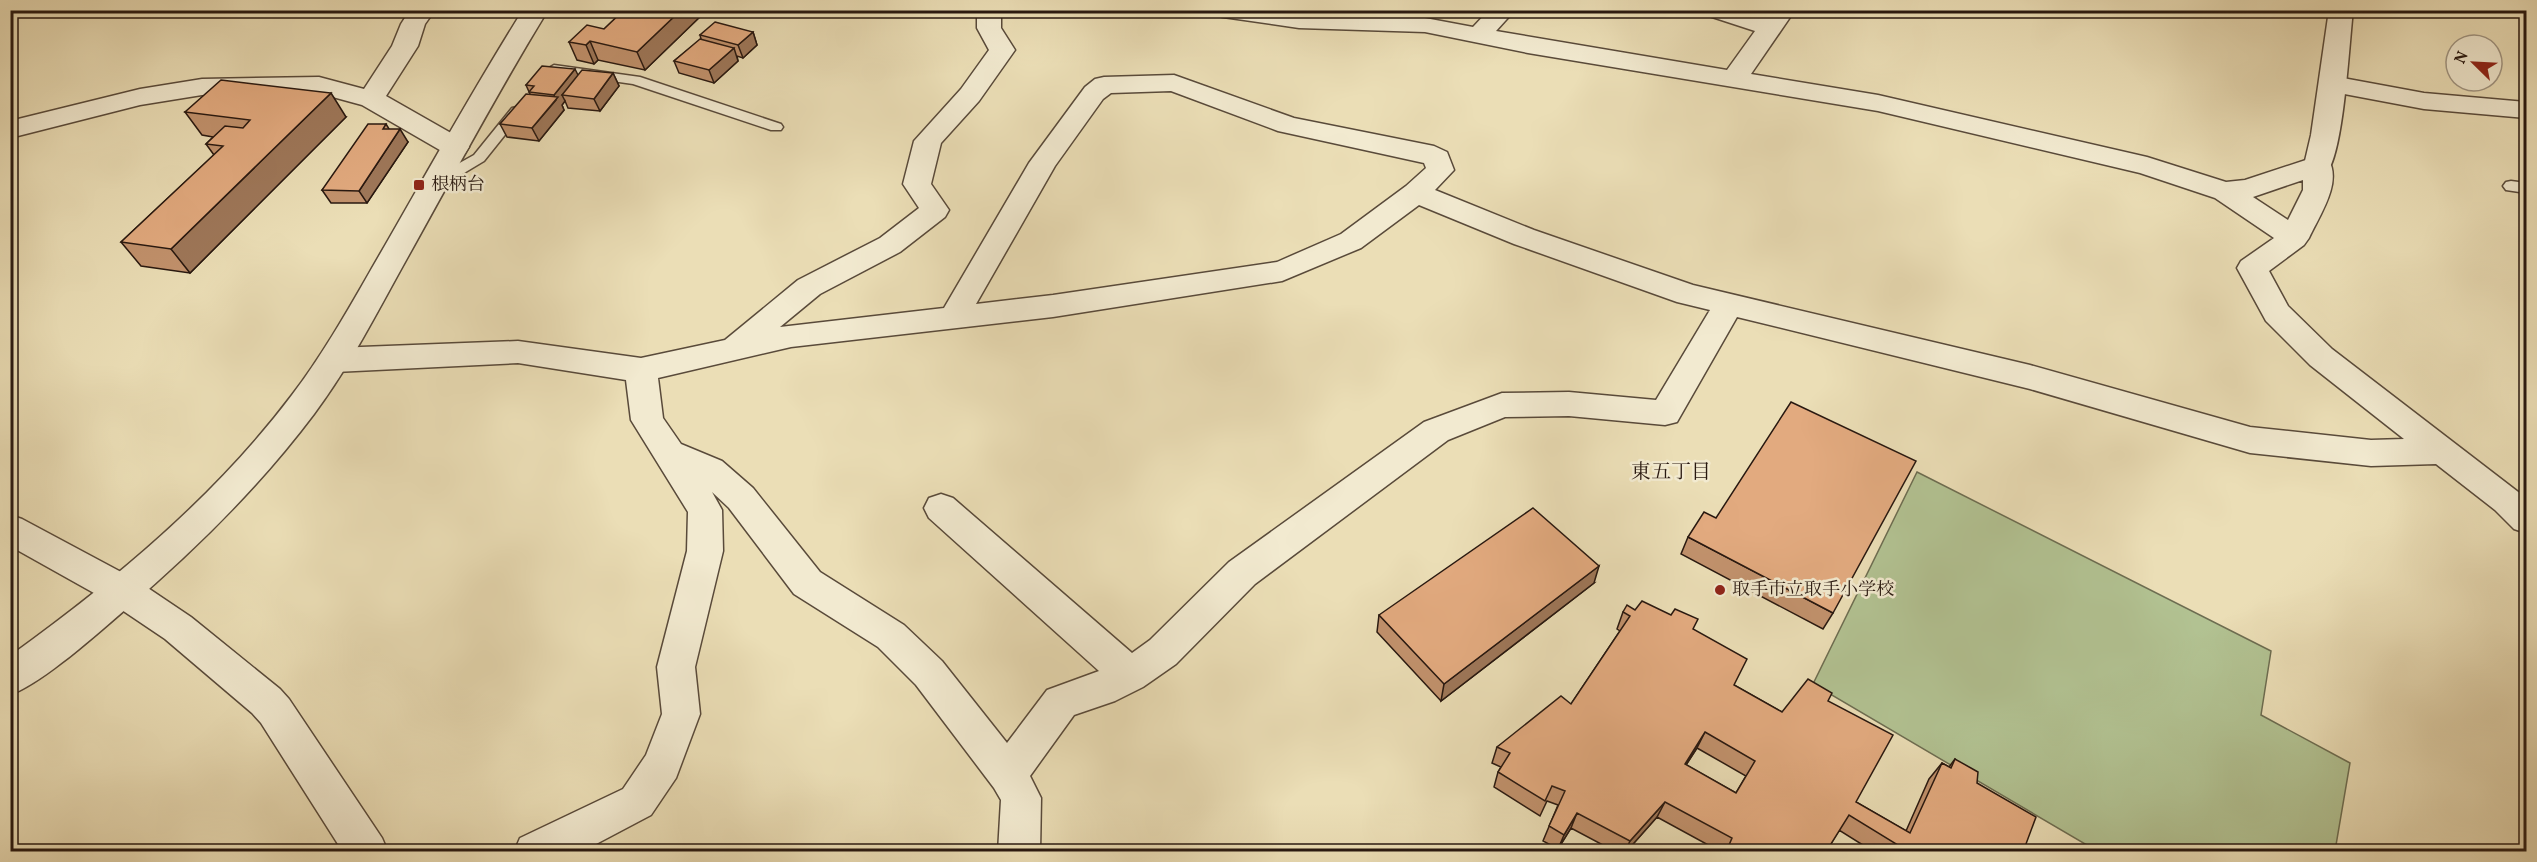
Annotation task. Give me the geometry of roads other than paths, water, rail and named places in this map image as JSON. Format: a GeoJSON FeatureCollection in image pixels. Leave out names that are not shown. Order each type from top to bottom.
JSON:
{"type":"FeatureCollection","features":[{"type":"Feature","properties":{"kind":"street"},"geometry":{"type":"LineString","coordinates":[[371,99],[405,46],[413,24],[423,10]]}},
{"type":"Feature","properties":{"kind":"street"},"geometry":{"type":"LineString","coordinates":[[10,678],[56,645],[123,591],[208,512],[278,437],[335,360],[455,147],[536,10]]}},
{"type":"Feature","properties":{"kind":"street"},"geometry":{"type":"LineString","coordinates":[[730,351],[809,287],[890,245],[935,210],[917,184],[928,141],[970,95],[1002,50],[989,28],[989,10]]}},
{"type":"Feature","properties":{"kind":"street"},"geometry":{"type":"LineString","coordinates":[[1223,10],[1305,16],[1402,17],[1425,25],[1878,103],[1974,123],[2146,165],[2225,190],[2294,238]]}},
{"type":"Feature","properties":{"kind":"street"},"geometry":{"type":"LineString","coordinates":[[1479,35],[1503,10]]}},
{"type":"Feature","properties":{"kind":"street"},"geometry":{"type":"LineString","coordinates":[[1715,10],[1776,20],[1735,78]]}},
{"type":"Feature","properties":{"kind":"street"},"geometry":{"type":"LineString","coordinates":[[2341,10],[2325,135],[2318,165],[2317,190],[2294,238],[2252,268],[2277,313],[2321,357],[2441,451],[2520,505]]}},
{"type":"Feature","properties":{"kind":"street"},"geometry":{"type":"LineString","coordinates":[[335,360],[519,352],[640,370],[790,336],[953,318],[1053,306],[1282,271],[1351,241],[1416,193],[1440,170],[1437,158],[1424,152],[1374,144],[1287,125],[1174,83],[1104,85],[1094,93],[1043,163],[953,318]]}},
{"type":"Feature","properties":{"kind":"street"},"geometry":{"type":"LineString","coordinates":[[2332,84],[2424,101],[2526,110]]}},
{"type":"Feature","properties":{"kind":"street"},"geometry":{"type":"LineString","coordinates":[[10,130],[140,97],[202,87],[320,85],[371,99],[455,147]]}},
{"type":"Feature","properties":{"kind":"street"},"geometry":{"type":"LineString","coordinates":[[2225,190],[2248,189],[2318,165]]}},
{"type":"Feature","properties":{"kind":"street"},"geometry":{"type":"LineString","coordinates":[[1416,193],[1535,241],[1688,294],[2030,377],[2250,440],[2371,453],[2441,451]]}},
{"type":"Feature","properties":{"kind":"street"},"geometry":{"type":"LineString","coordinates":[[1008,775],[1061,702],[1101,689],[1130,675],[1163,652],[1242,573],[1436,431],[1502,405],[1569,404],[1665,413],[1729,305]]}},
{"type":"Feature","properties":{"kind":"street"},"geometry":{"type":"LineString","coordinates":[[534,852],[638,802],[662,765],[681,714],[676,666],[705,551],[705,510],[647,420],[640,370]]}},
{"type":"Feature","properties":{"kind":"street"},"geometry":{"type":"LineString","coordinates":[[667,453],[710,470],[741,498],[807,583],[891,636],[929,673],[1008,775],[1021,798],[1019,852]]}},
{"type":"Feature","properties":{"kind":"street"},"geometry":{"type":"LineString","coordinates":[[941,508],[1130,675]]}},
{"type":"Feature","properties":{"kind":"street"},"geometry":{"type":"LineString","coordinates":[[10,529],[123,591],[178,628],[266,700],[295,740],[367,852]]}},
{"type":"Feature","properties":{"kind":"lane"},"geometry":{"type":"LineString","coordinates":[[543,78],[550,69],[635,80],[776,127]]}},
{"type":"Feature","properties":{"kind":"lane"},"geometry":{"type":"LineString","coordinates":[[434,184],[479,158],[529,96]]}},
{"type":"Feature","properties":{"kind":"place","name":"根柄台"},"geometry":{"type":"Point","coordinates":[419,185]}},
{"type":"Feature","properties":{"kind":"place","name":"取手市立取手小学校"},"geometry":{"type":"Point","coordinates":[1720,590]}},
{"type":"Feature","properties":{"kind":"district","name":"東五丁目"},"geometry":{"type":"Point","coordinates":[1671,473]}}]}
